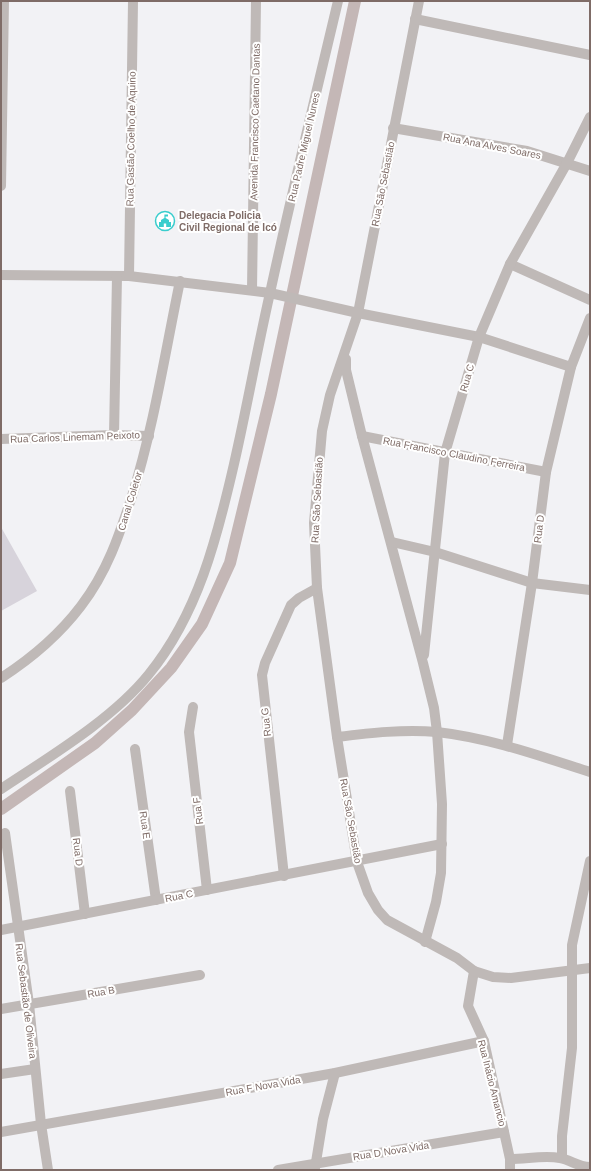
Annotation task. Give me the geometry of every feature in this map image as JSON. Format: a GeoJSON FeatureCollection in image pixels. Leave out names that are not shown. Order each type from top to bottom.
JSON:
{"type":"FeatureCollection","features":[{"type":"Feature","properties":{"kind":"street"},"geometry":{"type":"LineString","coordinates":[[1,186],[4,1]]}},
{"type":"Feature","properties":{"kind":"street","name":"Rua Gastão Coelho de Aquino"},"geometry":{"type":"LineString","coordinates":[[129,276],[133,1]]}},
{"type":"Feature","properties":{"kind":"street","name":"Avenida Francisco Caetano Dantas"},"geometry":{"type":"LineString","coordinates":[[252,290],[256,1]]}},
{"type":"Feature","properties":{"kind":"street","name":"Rua Padre Miguel Nunes"},"geometry":{"type":"LineString","coordinates":[[1,789],[54,754],[122,702],[149,675],[178,632],[191,605],[209,562],[224,508],[270,293],[338,1]]}},
{"type":"Feature","properties":{"kind":"street","name":"Rua São Sebastião"},"geometry":{"type":"LineString","coordinates":[[419,1],[358,313],[330,395],[322,432],[314,524],[317,588],[337,737],[357,862],[368,893],[378,910],[387,920],[425,942],[457,958],[474,971]]}},
{"type":"Feature","properties":{"kind":"street"},"geometry":{"type":"LineString","coordinates":[[415,19],[590,55]]}},
{"type":"Feature","properties":{"kind":"street","name":"Rua C"},"geometry":{"type":"LineString","coordinates":[[423,663],[445,453],[479,337],[510,264],[567,163],[590,117]]}},
{"type":"Feature","properties":{"kind":"street","name":"Rua Ana Alves Soares"},"geometry":{"type":"LineString","coordinates":[[393,128],[527,151],[590,171]]}},
{"type":"Feature","properties":{"kind":"street"},"geometry":{"type":"LineString","coordinates":[[510,264],[590,300]]}},
{"type":"Feature","properties":{"kind":"street"},"geometry":{"type":"LineString","coordinates":[[1,275],[129,276],[252,290],[479,337],[571,367]]}},
{"type":"Feature","properties":{"kind":"street"},"geometry":{"type":"LineString","coordinates":[[114,435],[117,276]]}},
{"type":"Feature","properties":{"kind":"street","name":"Canal Coletor"},"geometry":{"type":"LineString","coordinates":[[1,678],[29,659],[56,636],[82,606],[117,543],[149,436],[180,281]]}},
{"type":"Feature","properties":{"kind":"street","name":"Rua D"},"geometry":{"type":"LineString","coordinates":[[507,745],[532,583],[546,472],[571,367],[590,318]]}},
{"type":"Feature","properties":{"kind":"street"},"geometry":{"type":"LineString","coordinates":[[346,350],[346,370],[362,436],[392,542],[434,708],[442,804],[441,873],[436,902],[425,942]]}},
{"type":"Feature","properties":{"kind":"street","name":"Rua Carlos Linemam Peixoto"},"geometry":{"type":"LineString","coordinates":[[1,439],[114,435],[149,436]]}},
{"type":"Feature","properties":{"kind":"street","name":"Rua Francisco Claudino Ferreira"},"geometry":{"type":"LineString","coordinates":[[362,436],[546,472]]}},
{"type":"Feature","properties":{"kind":"street"},"geometry":{"type":"LineString","coordinates":[[392,542],[435,552],[532,583],[590,590]]}},
{"type":"Feature","properties":{"kind":"street","name":"Rua G"},"geometry":{"type":"LineString","coordinates":[[284,876],[262,675],[291,605],[299,598],[317,588]]}},
{"type":"Feature","properties":{"kind":"street","name":"Rua F"},"geometry":{"type":"LineString","coordinates":[[194,707],[189,732],[208,890]]}},
{"type":"Feature","properties":{"kind":"street"},"geometry":{"type":"LineString","coordinates":[[337,737],[379,731],[437,732],[507,745],[590,772]]}},
{"type":"Feature","properties":{"kind":"street","name":"Rua E"},"geometry":{"type":"LineString","coordinates":[[135,749],[156,900]]}},
{"type":"Feature","properties":{"kind":"street","name":"Rua D"},"geometry":{"type":"LineString","coordinates":[[70,790],[86,914]]}},
{"type":"Feature","properties":{"kind":"street","name":"Rua Sebastião de Oliveira"},"geometry":{"type":"LineString","coordinates":[[5,833],[16,927],[29,1004],[41,1124],[48,1170]]}},
{"type":"Feature","properties":{"kind":"street","name":"Rua C"},"geometry":{"type":"LineString","coordinates":[[1,930],[357,862],[442,844]]}},
{"type":"Feature","properties":{"kind":"street"},"geometry":{"type":"LineString","coordinates":[[562,1158],[562,1136],[571,1062],[572,944],[590,861]]}},
{"type":"Feature","properties":{"kind":"street"},"geometry":{"type":"LineString","coordinates":[[474,971],[493,977],[511,978],[590,968]]}},
{"type":"Feature","properties":{"kind":"street","name":"Rua Inácio Amancio"},"geometry":{"type":"LineString","coordinates":[[474,971],[468,1006],[484,1041],[510,1159],[510,1170]]}},
{"type":"Feature","properties":{"kind":"street","name":"Rua B"},"geometry":{"type":"LineString","coordinates":[[1,1009],[200,975]]}},
{"type":"Feature","properties":{"kind":"street","name":"Rua F Nova Vida"},"geometry":{"type":"LineString","coordinates":[[1,1132],[335,1073],[484,1041]]}},
{"type":"Feature","properties":{"kind":"street"},"geometry":{"type":"LineString","coordinates":[[1,1074],[35,1069]]}},
{"type":"Feature","properties":{"kind":"street"},"geometry":{"type":"LineString","coordinates":[[315,1167],[335,1073]]}},
{"type":"Feature","properties":{"kind":"street","name":"Rua D Nova Vida"},"geometry":{"type":"LineString","coordinates":[[278,1170],[315,1167],[504,1132]]}},
{"type":"Feature","properties":{"kind":"street"},"geometry":{"type":"LineString","coordinates":[[510,1159],[540,1157],[562,1158],[576,1165],[587,1168]]}},
{"type":"Feature","properties":{"kind":"shaded area"},"geometry":{"type":"Polygon","coordinates":[[[1,527],[37,591],[1,611],[1,527]]]}},
{"type":"Feature","properties":{"kind":"waterway"},"geometry":{"type":"LineString","coordinates":[[1,809],[95,743],[132,710],[171,668],[202,624],[230,563],[271,394],[355,1]]}},
{"type":"Feature","properties":{"kind":"place","name":"Delegacia Policia Civil Regional de Icó"},"geometry":{"type":"Point","coordinates":[165,221]}}]}
